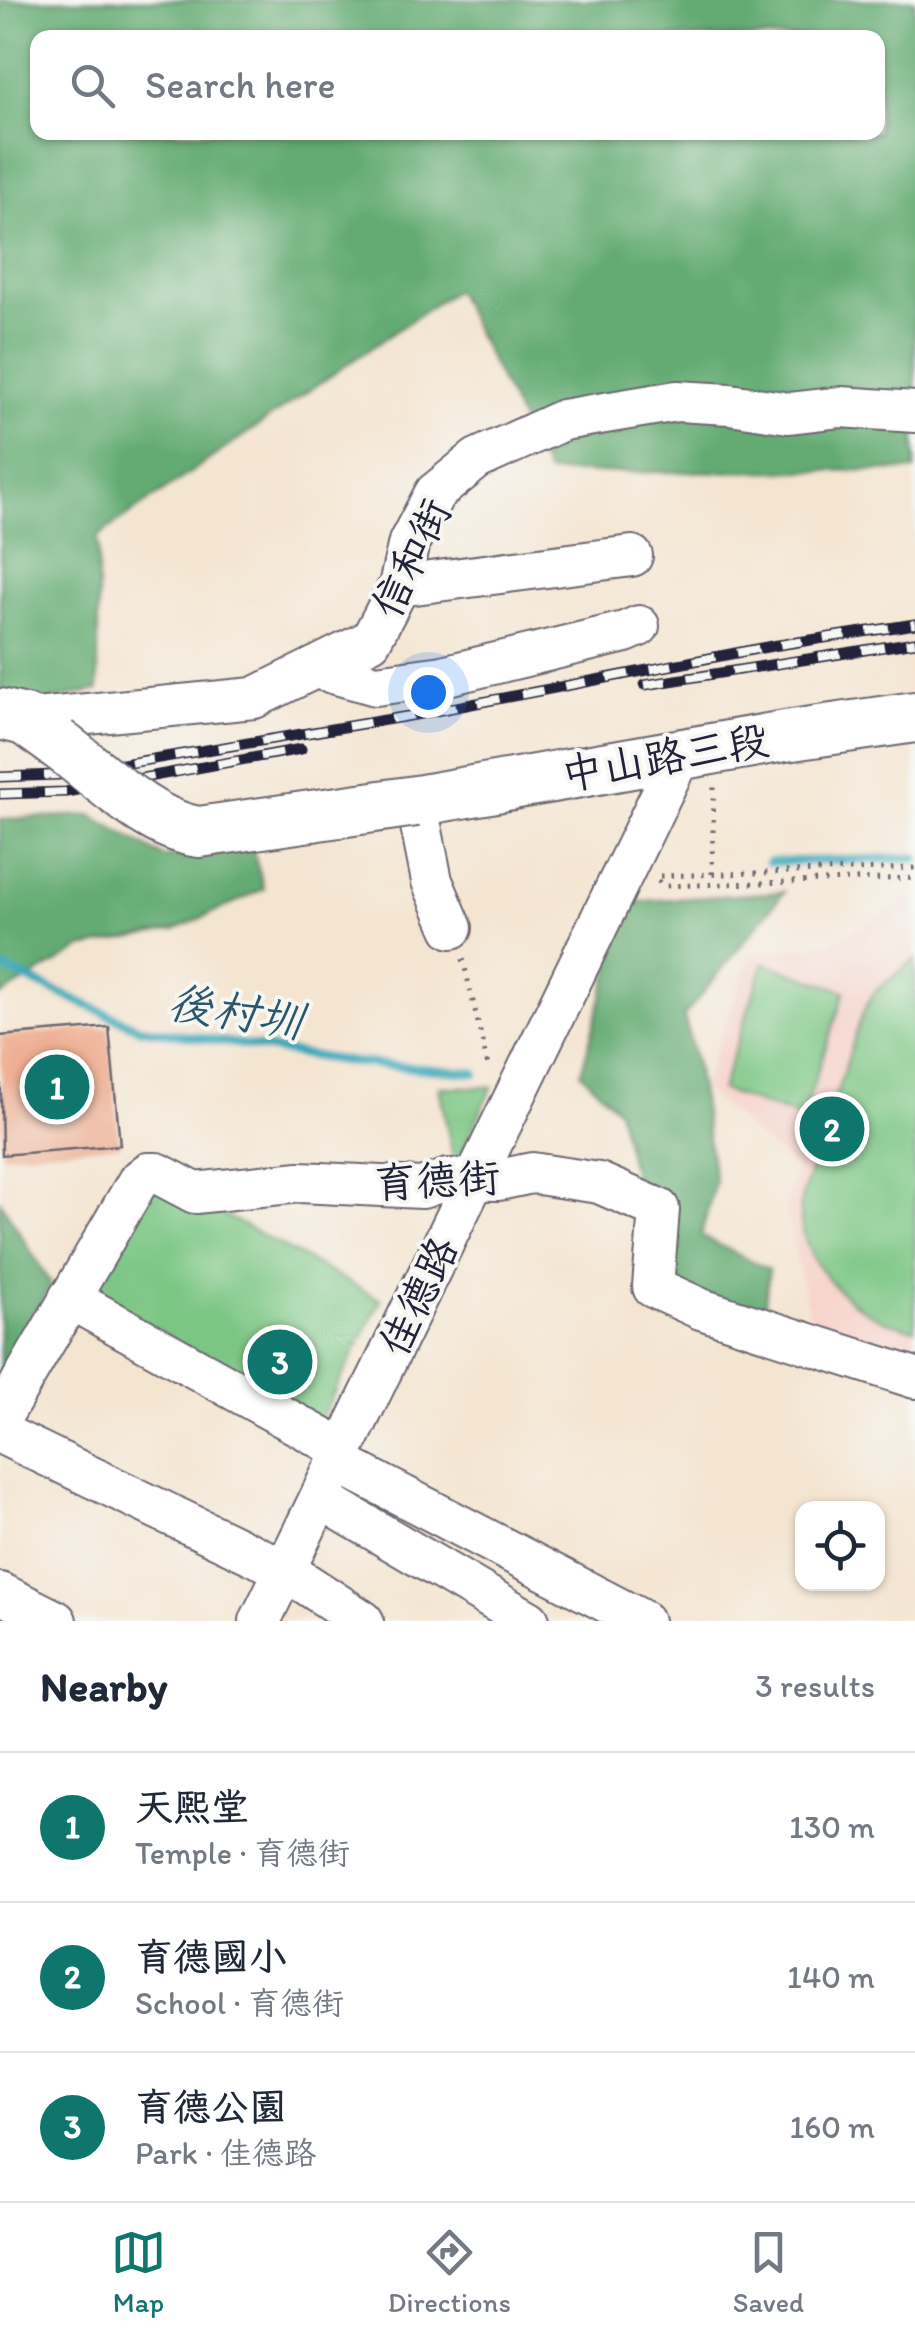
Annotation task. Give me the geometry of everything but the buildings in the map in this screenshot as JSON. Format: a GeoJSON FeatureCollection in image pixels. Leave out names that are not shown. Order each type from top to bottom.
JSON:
{"type":"FeatureCollection","features":[{"type":"Feature","properties":{"kind":"main road","name":"中山路三段"},"geometry":{"type":"LineString","coordinates":[[28,726],[159,819],[179,829],[199,832],[416,801],[915,717]]}},
{"type":"Feature","properties":{"kind":"street","name":"信和街"},"geometry":{"type":"LineString","coordinates":[[28,726],[254,698],[371,640],[399,586],[408,542],[436,493],[477,459],[562,420],[677,400],[789,413],[841,407],[915,412]]}},
{"type":"Feature","properties":{"kind":"street"},"geometry":{"type":"LineString","coordinates":[[399,586],[632,556]]}},
{"type":"Feature","properties":{"kind":"street"},"geometry":{"type":"LineString","coordinates":[[315,668],[376,685],[442,676],[639,626]]}},
{"type":"Feature","properties":{"kind":"street","name":"佳德路"},"geometry":{"type":"LineString","coordinates":[[260,1621],[505,1117],[698,751]]}},
{"type":"Feature","properties":{"kind":"street"},"geometry":{"type":"LineString","coordinates":[[416,801],[432,881],[452,928]]}},
{"type":"Feature","properties":{"kind":"street","name":"育德街"},"geometry":{"type":"LineString","coordinates":[[0,1419],[138,1181],[148,1173],[157,1173],[196,1193],[300,1182],[422,1188],[448,1179],[499,1180],[532,1173],[600,1183],[659,1209],[653,1287],[701,1309],[915,1378]]}},
{"type":"Feature","properties":{"kind":"street"},"geometry":{"type":"LineString","coordinates":[[70,1298],[340,1456],[643,1621]]}},
{"type":"Feature","properties":{"kind":"street"},"geometry":{"type":"LineString","coordinates":[[0,1433],[285,1570],[362,1621]]}},
{"type":"Feature","properties":{"kind":"street"},"geometry":{"type":"LineString","coordinates":[[320,1498],[529,1621]]}},
{"type":"Feature","properties":{"kind":"street"},"geometry":{"type":"LineString","coordinates":[[0,1593],[56,1621]]}},
{"type":"Feature","properties":{"kind":"path"},"geometry":{"type":"LineString","coordinates":[[698,751],[712,874]]}},
{"type":"Feature","properties":{"kind":"path"},"geometry":{"type":"LineString","coordinates":[[915,868],[652,877],[664,886],[915,878]]}},
{"type":"Feature","properties":{"kind":"path"},"geometry":{"type":"LineString","coordinates":[[452,928],[467,969],[484,1055],[505,1117]]}},
{"type":"Feature","properties":{"kind":"shaded area"},"geometry":{"type":"Polygon","coordinates":[[[915,895],[915,1358],[811,1325],[785,1206],[796,1169],[702,1089],[751,955],[832,943],[915,895]]]}},
{"type":"Feature","properties":{"kind":"green space"},"geometry":{"type":"Polygon","coordinates":[[[0,0],[915,0],[915,470],[547,473],[455,290],[98,536],[98,690],[44,702],[0,692],[0,0]]]}},
{"type":"Feature","properties":{"kind":"green space"},"geometry":{"type":"Polygon","coordinates":[[[91,815],[164,857],[252,847],[264,889],[175,930],[82,948],[0,996],[0,819],[91,815]]]}},
{"type":"Feature","properties":{"kind":"green space"},"geometry":{"type":"Polygon","coordinates":[[[784,892],[684,1016],[715,1182],[701,1236],[769,1270],[763,1318],[678,1287],[669,1203],[634,1179],[618,1110],[581,1073],[628,902],[784,892]]]}},
{"type":"Feature","properties":{"kind":"green space"},"geometry":{"type":"Polygon","coordinates":[[[915,959],[915,1329],[874,1315],[837,1289],[811,1253],[800,1210],[863,1012],[874,992],[915,959]]]}},
{"type":"Feature","properties":{"kind":"green space"},"geometry":{"type":"Polygon","coordinates":[[[764,963],[845,991],[802,1118],[721,1090],[764,963]]]}},
{"type":"Feature","properties":{"kind":"green space"},"geometry":{"type":"Polygon","coordinates":[[[439,1087],[492,1087],[455,1168],[439,1087]]]}},
{"type":"Feature","properties":{"kind":"green space"},"geometry":{"type":"Polygon","coordinates":[[[164,1182],[381,1300],[318,1424],[86,1290],[143,1187],[164,1182]]]}},
{"type":"Feature","properties":{"kind":"green space"},"geometry":{"type":"Polygon","coordinates":[[[0,1201],[51,1284],[0,1377],[0,1201]]]}},
{"type":"Feature","properties":{"kind":"waterway","name":"後村圳"},"geometry":{"type":"LineString","coordinates":[[769,862],[915,858]]}},
{"type":"Feature","properties":{"kind":"waterway","name":"後村圳"},"geometry":{"type":"LineString","coordinates":[[0,967],[139,1028],[351,1062],[475,1073]]}},
{"type":"Feature","properties":{"kind":"railway"},"geometry":{"type":"LineString","coordinates":[[0,777],[58,775],[415,715],[772,646],[915,624]]}},
{"type":"Feature","properties":{"kind":"railway"},"geometry":{"type":"LineString","coordinates":[[645,685],[915,642]]}},
{"type":"Feature","properties":{"kind":"railway"},"geometry":{"type":"LineString","coordinates":[[0,794],[66,792],[301,749]]}},
{"type":"Feature","properties":{"kind":"place","name":"天熙堂"},"geometry":{"type":"Point","coordinates":[57,1087]}},
{"type":"Feature","properties":{"kind":"place","name":"育德國小"},"geometry":{"type":"Point","coordinates":[832,1129]}},
{"type":"Feature","properties":{"kind":"place","name":"育德公園"},"geometry":{"type":"Point","coordinates":[280,1362]}}]}
